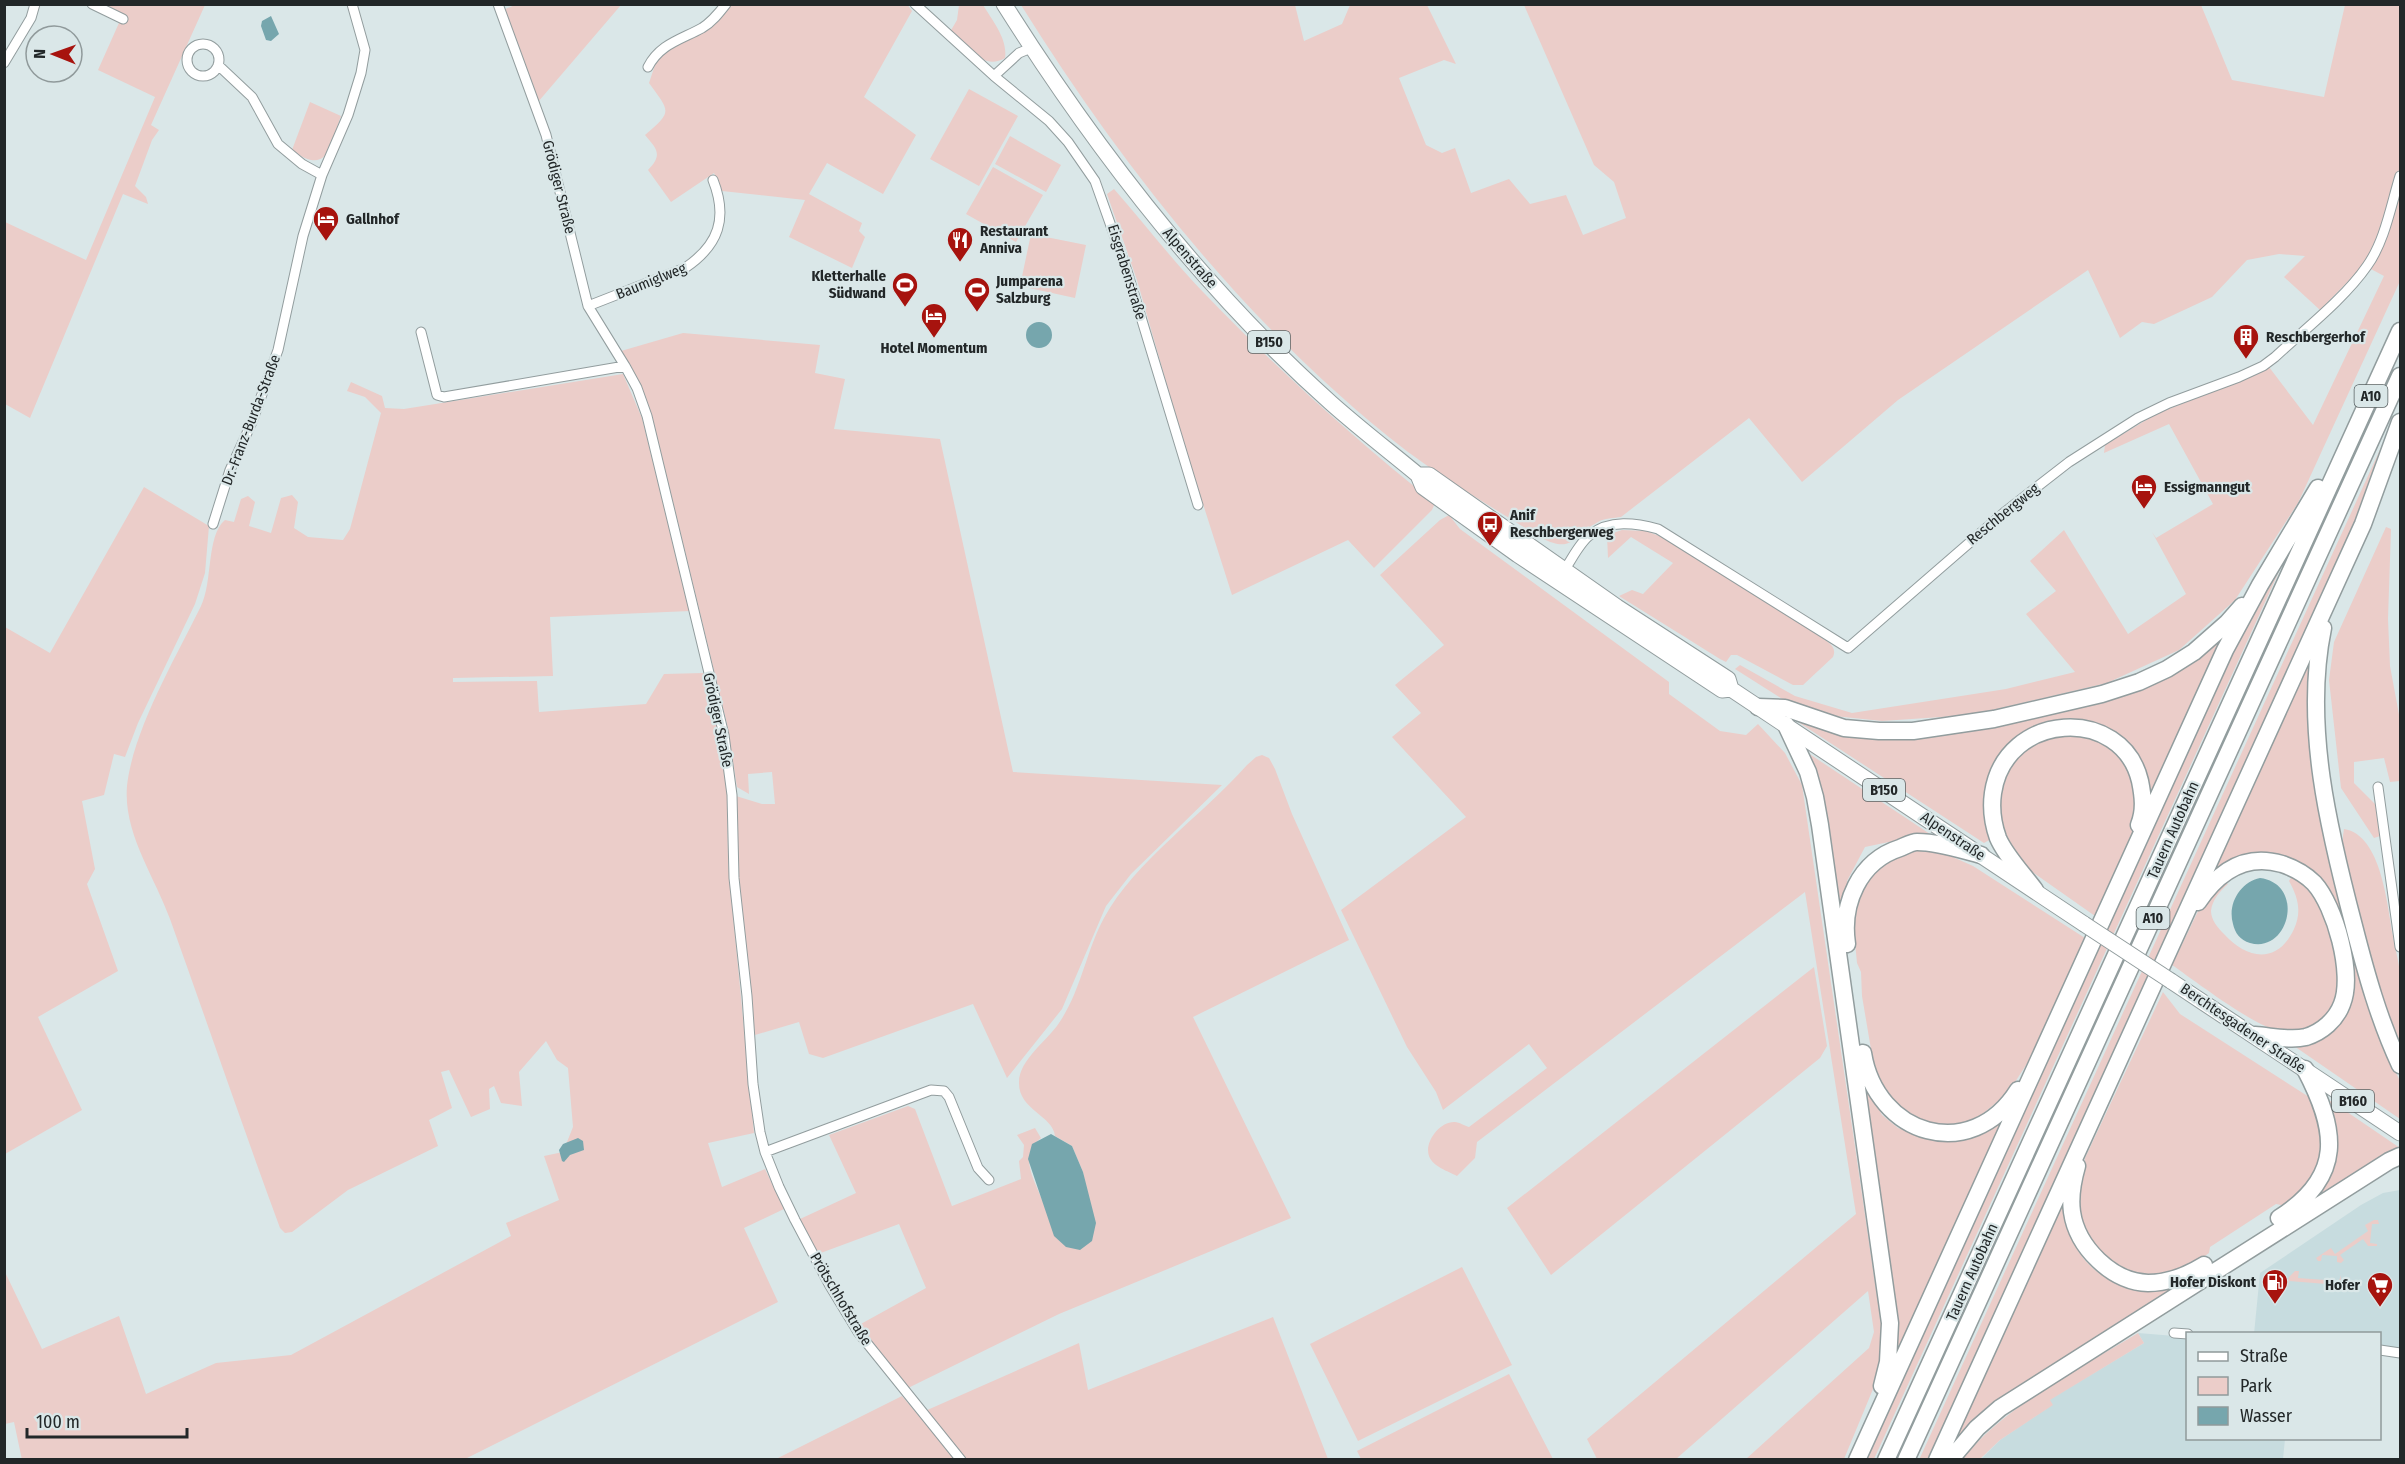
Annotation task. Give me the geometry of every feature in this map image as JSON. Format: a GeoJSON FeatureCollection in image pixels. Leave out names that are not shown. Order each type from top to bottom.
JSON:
{"type":"FeatureCollection","features":[{"type":"Feature","properties":{"kind":"highway","name":"Tauern Autobahn"},"geometry":{"type":"LineString","coordinates":[[1886,1460],[2400,331]]}},
{"type":"Feature","properties":{"kind":"highway","name":"Tauern Autobahn"},"geometry":{"type":"LineString","coordinates":[[1906,1460],[2400,376]]}},
{"type":"Feature","properties":{"kind":"highway"},"geometry":{"type":"LineString","coordinates":[[1937,1460],[2374,497],[2400,422]]}},
{"type":"Feature","properties":{"kind":"highway"},"geometry":{"type":"LineString","coordinates":[[1857,1460],[2225,650],[2323,477],[2342,461]]}},
{"type":"Feature","properties":{"kind":"highway"},"geometry":{"type":"LineString","coordinates":[[1758,707],[1785,708],[1844,728],[1912,731],[1994,719],[2074,701],[2139,682],[2167,669],[2194,652],[2227,623],[2260,585]]}},
{"type":"Feature","properties":{"kind":"highway"},"geometry":{"type":"LineString","coordinates":[[2326,604],[2315,670],[2323,783],[2344,888],[2370,988],[2400,1065]]}},
{"type":"Feature","properties":{"kind":"highway"},"geometry":{"type":"LineString","coordinates":[[1786,725],[1808,772],[1815,797],[1887,1297],[1890,1323],[1888,1362],[1879,1395],[1879,1412]]}},
{"type":"Feature","properties":{"kind":"highway"},"geometry":{"type":"LineString","coordinates":[[2035,890],[1998,838],[1991,807],[1995,778],[2008,755],[2025,740],[2049,729],[2076,727],[2103,735],[2123,750],[2138,772],[2144,799],[2133,855]]}},
{"type":"Feature","properties":{"kind":"highway"},"geometry":{"type":"LineString","coordinates":[[1981,855],[1915,842],[1886,852],[1863,872],[1850,900],[1845,928],[1865,1068],[1880,1098],[1900,1118],[1924,1131],[1952,1132],[1968,1130],[1981,1125],[2005,1108],[2043,1052]]}},
{"type":"Feature","properties":{"kind":"highway"},"geometry":{"type":"LineString","coordinates":[[2181,921],[2219,876],[2242,863],[2272,861],[2293,867],[2314,883],[2324,897],[2332,912],[2341,944],[2346,992],[2342,1005],[2333,1020],[2306,1037],[2293,1039],[2255,1035]]}},
{"type":"Feature","properties":{"kind":"highway"},"geometry":{"type":"LineString","coordinates":[[2088,1126],[2072,1194],[2072,1212],[2078,1231],[2094,1255],[2115,1273],[2147,1283],[2171,1281],[2186,1276],[2211,1262],[2293,1209],[2310,1192],[2321,1175],[2328,1159],[2330,1139],[2327,1118],[2305,1069]]}},
{"type":"Feature","properties":{"kind":"highway"},"geometry":{"type":"LineString","coordinates":[[1950,1460],[1977,1428],[2000,1408],[2324,1201],[2400,1156]]}},
{"type":"Feature","properties":{"kind":"main road","name":"Alpenstraße"},"geometry":{"type":"LineString","coordinates":[[1004,4],[1077,116],[1183,252],[1254,328],[1331,403],[1418,475],[1423,487],[1510,549],[1722,690],[1731,689]]}},
{"type":"Feature","properties":{"kind":"main road","name":"Alpenstraße"},"geometry":{"type":"LineString","coordinates":[[1418,475],[1429,475],[1627,613],[1728,679],[1731,689],[2084,924]]}},
{"type":"Feature","properties":{"kind":"main road","name":"Berchtesgadener Straße"},"geometry":{"type":"LineString","coordinates":[[2084,924],[2400,1133]]}},
{"type":"Feature","properties":{"kind":"street"},"geometry":{"type":"LineString","coordinates":[[4,63],[31,18],[35,4]]}},
{"type":"Feature","properties":{"kind":"street"},"geometry":{"type":"LineString","coordinates":[[92,4],[123,19]]}},
{"type":"Feature","properties":{"kind":"street","name":"Dr.-Franz-Burda-Straße"},"geometry":{"type":"LineString","coordinates":[[213,525],[230,470],[252,422],[278,350],[303,236],[322,175],[348,115],[361,73],[365,50],[352,4]]}},
{"type":"Feature","properties":{"kind":"street"},"geometry":{"type":"LineString","coordinates":[[648,67],[665,46],[702,28],[713,20],[726,4]]}},
{"type":"Feature","properties":{"kind":"street","name":"Eisgrabenstraße"},"geometry":{"type":"LineString","coordinates":[[915,4],[994,76],[1049,121],[1068,142],[1095,181],[1127,272],[1198,505]]}},
{"type":"Feature","properties":{"kind":"street","name":"Grödiger Straße"},"geometry":{"type":"LineString","coordinates":[[500,5],[546,135],[588,306],[625,366],[647,416],[724,735],[732,795],[734,878],[747,996],[753,1084]]}},
{"type":"Feature","properties":{"kind":"street"},"geometry":{"type":"LineString","coordinates":[[994,76],[1019,53],[1031,48]]}},
{"type":"Feature","properties":{"kind":"street"},"geometry":{"type":"LineString","coordinates":[[218,65],[252,97],[278,144],[302,164],[322,175]]}},
{"type":"Feature","properties":{"kind":"street","name":"Reschbergweg"},"geometry":{"type":"LineString","coordinates":[[1565,569],[1590,535],[1611,525],[1633,522],[1658,529],[1848,648],[2006,511],[2068,462],[2138,418],[2239,377],[2263,366],[2275,357],[2352,284],[2368,265],[2381,238],[2400,176]]}},
{"type":"Feature","properties":{"kind":"street","name":"Baumiglweg"},"geometry":{"type":"LineString","coordinates":[[588,306],[685,268],[700,258],[713,242],[720,221],[719,195],[713,180]]}},
{"type":"Feature","properties":{"kind":"street"},"geometry":{"type":"LineString","coordinates":[[421,332],[437,395],[444,397],[625,366]]}},
{"type":"Feature","properties":{"kind":"street"},"geometry":{"type":"LineString","coordinates":[[2378,787],[2400,947]]}},
{"type":"Feature","properties":{"kind":"street","name":"Prötschhofstraße"},"geometry":{"type":"LineString","coordinates":[[753,1084],[765,1152],[778,1187],[795,1220],[858,1332],[961,1460]]}},
{"type":"Feature","properties":{"kind":"street"},"geometry":{"type":"LineString","coordinates":[[765,1152],[931,1090],[944,1091],[949,1097],[978,1168],[989,1180]]}},
{"type":"Feature","properties":{"kind":"street"},"geometry":{"type":"LineString","coordinates":[[2174,1333],[2186,1334]]}},
{"type":"Feature","properties":{"kind":"street"},"geometry":{"type":"LineString","coordinates":[[2381,1350],[2400,1353]]}},
{"type":"Feature","properties":{"kind":"shaded area"},"geometry":{"type":"Polygon","coordinates":[[[2400,1190],[2400,1350],[2381,1348],[2381,1332],[2254,1332],[2260,1273],[2361,1205],[2383,1193],[2400,1190]]]}},
{"type":"Feature","properties":{"kind":"shaded area"},"geometry":{"type":"Polygon","coordinates":[[[2138,1333],[2186,1337],[2186,1440],[2285,1440],[2283,1459],[1980,1460],[2000,1440],[2052,1405],[2049,1400],[2144,1343],[2138,1333]]]}},
{"type":"Feature","properties":{"kind":"green space"},"geometry":{"type":"Polygon","coordinates":[[[907,4],[912,11],[864,97],[916,135],[883,194],[827,163],[809,194],[862,223],[859,231],[865,237],[852,268],[789,237],[805,200],[722,191],[714,173],[671,202],[648,170],[656,160],[657,152],[645,135],[660,121],[665,111],[661,100],[649,83],[657,59],[729,5],[907,4]]]}},
{"type":"Feature","properties":{"kind":"green space"},"geometry":{"type":"Polygon","coordinates":[[[102,5],[205,5],[151,125],[159,130],[152,140],[135,186],[146,197],[148,204],[123,194],[30,418],[5,404],[5,222],[86,260],[155,97],[98,70],[123,14],[102,5]]]}},
{"type":"Feature","properties":{"kind":"green space"},"geometry":{"type":"Polygon","coordinates":[[[515,5],[621,5],[538,102],[503,10],[515,5]]]}},
{"type":"Feature","properties":{"kind":"green space"},"geometry":{"type":"Polygon","coordinates":[[[959,5],[983,5],[1002,37],[1005,58],[997,61],[982,59],[968,50],[950,32],[957,20],[959,5]]]}},
{"type":"Feature","properties":{"kind":"green space"},"geometry":{"type":"Polygon","coordinates":[[[1021,5],[1295,5],[1304,41],[1342,24],[1350,5],[1427,5],[1456,64],[1444,60],[1399,78],[1426,145],[1442,153],[1455,148],[1471,193],[1509,179],[1530,204],[1566,195],[1583,235],[1626,218],[1614,182],[1594,165],[1524,5],[2201,5],[2232,80],[2324,97],[2345,5],[2400,5],[2400,167],[2376,245],[2364,265],[2320,310],[2284,277],[2305,256],[2279,254],[2247,260],[2212,297],[2154,324],[2142,322],[2120,338],[2088,270],[1898,400],[1802,482],[1749,418],[1621,517],[1600,521],[1567,544],[1560,544],[1541,538],[1408,452],[1296,355],[1244,301],[1148,187],[1103,128],[1021,5]]]}},
{"type":"Feature","properties":{"kind":"green space"},"geometry":{"type":"Polygon","coordinates":[[[969,89],[1018,116],[979,186],[930,159],[969,89]]]}},
{"type":"Feature","properties":{"kind":"green space"},"geometry":{"type":"Polygon","coordinates":[[[310,102],[341,116],[326,154],[320,159],[313,160],[304,158],[292,150],[310,102]]]}},
{"type":"Feature","properties":{"kind":"green space"},"geometry":{"type":"Polygon","coordinates":[[[1010,136],[1061,165],[1046,192],[995,164],[1010,136]]]}},
{"type":"Feature","properties":{"kind":"green space"},"geometry":{"type":"Polygon","coordinates":[[[993,167],[1043,195],[1016,242],[966,214],[993,167]]]}},
{"type":"Feature","properties":{"kind":"green space"},"geometry":{"type":"Polygon","coordinates":[[[2400,182],[2400,281],[2298,503],[2235,600],[2179,650],[2107,683],[1971,715],[1882,721],[1825,715],[1787,702],[1735,669],[1740,665],[1795,696],[1852,713],[2006,689],[2075,672],[2026,614],[2056,591],[2030,561],[2064,530],[2128,634],[2186,594],[2152,532],[2156,538],[2213,504],[2169,424],[2104,453],[2105,445],[2156,414],[2269,367],[2313,425],[2384,276],[2369,268],[2400,182]]]}},
{"type":"Feature","properties":{"kind":"green space"},"geometry":{"type":"Polygon","coordinates":[[[1114,189],[1169,255],[1231,321],[1345,428],[1435,503],[1432,510],[1374,568],[1348,540],[1232,595],[1182,438],[1137,280],[1107,194],[1114,189]]]}},
{"type":"Feature","properties":{"kind":"green space"},"geometry":{"type":"Polygon","coordinates":[[[1031,234],[1086,245],[1075,298],[1020,286],[1031,234]]]}},
{"type":"Feature","properties":{"kind":"green space"},"geometry":{"type":"Polygon","coordinates":[[[683,333],[820,345],[815,373],[845,379],[834,429],[940,439],[1013,772],[1222,785],[1131,874],[1106,906],[1062,1009],[1007,1078],[973,1004],[823,1058],[809,1054],[799,1022],[755,1035],[738,870],[736,796],[762,804],[775,804],[772,772],[748,774],[749,794],[737,787],[727,724],[671,494],[640,386],[621,351],[683,333]]]}},
{"type":"Feature","properties":{"kind":"green space"},"geometry":{"type":"Polygon","coordinates":[[[623,374],[642,418],[690,611],[550,617],[553,676],[453,678],[453,682],[537,681],[539,712],[646,704],[664,674],[704,673],[720,732],[727,786],[728,862],[754,1133],[708,1143],[722,1187],[765,1169],[784,1209],[744,1228],[778,1302],[465,1459],[22,1460],[14,1422],[5,1424],[4,1270],[42,1349],[119,1316],[146,1394],[216,1363],[291,1355],[511,1236],[506,1223],[559,1200],[544,1156],[563,1152],[573,1127],[568,1068],[557,1060],[546,1041],[519,1072],[522,1106],[501,1103],[494,1086],[489,1089],[490,1109],[471,1117],[449,1070],[441,1072],[452,1108],[429,1120],[438,1146],[348,1190],[292,1232],[285,1233],[280,1228],[164,903],[135,838],[127,803],[127,786],[131,764],[146,718],[205,596],[215,537],[225,520],[234,522],[241,499],[248,496],[255,502],[249,526],[271,533],[281,498],[292,495],[298,502],[294,528],[308,537],[343,540],[350,529],[381,413],[365,397],[347,391],[351,382],[382,396],[385,408],[404,409],[623,374]]]}},
{"type":"Feature","properties":{"kind":"green space"},"geometry":{"type":"Polygon","coordinates":[[[2393,421],[2383,461],[1932,1459],[1919,1460],[2393,421]]]}},
{"type":"Feature","properties":{"kind":"green space"},"geometry":{"type":"Polygon","coordinates":[[[144,487],[209,526],[205,573],[195,604],[138,723],[125,757],[114,754],[104,795],[82,801],[95,869],[87,884],[118,971],[38,1017],[82,1110],[5,1154],[5,627],[50,653],[144,487]]]}},
{"type":"Feature","properties":{"kind":"green space"},"geometry":{"type":"Polygon","coordinates":[[[1449,515],[1460,529],[1669,682],[1669,694],[1720,731],[1746,735],[1758,724],[1785,753],[1802,785],[1882,1331],[1878,1377],[1844,1459],[1746,1459],[1869,1348],[1874,1332],[1868,1291],[1676,1459],[1597,1459],[1587,1439],[1856,1214],[1805,892],[1477,1142],[1475,1158],[1457,1176],[1437,1166],[1429,1156],[1431,1139],[1434,1133],[1444,1125],[1455,1122],[1469,1127],[1547,1068],[1529,1044],[1443,1110],[1436,1092],[1407,1047],[1341,910],[1466,817],[1392,737],[1421,713],[1395,685],[1444,645],[1380,575],[1440,520],[1449,515]]]}},
{"type":"Feature","properties":{"kind":"green space"},"geometry":{"type":"Polygon","coordinates":[[[2386,527],[2391,529],[2388,619],[2390,666],[2400,720],[2400,781],[2390,782],[2384,758],[2354,762],[2354,783],[2376,805],[2380,836],[2374,838],[2341,788],[2329,680],[2334,642],[2386,527]]]}},
{"type":"Feature","properties":{"kind":"green space"},"geometry":{"type":"Polygon","coordinates":[[[1622,530],[1646,531],[1670,540],[1824,639],[1833,647],[1833,657],[1803,685],[1793,685],[1737,655],[1731,655],[1726,662],[1720,659],[1619,596],[1632,590],[1643,594],[1673,563],[1631,537],[1608,558],[1607,535],[1622,530]]]}},
{"type":"Feature","properties":{"kind":"green space"},"geometry":{"type":"Polygon","coordinates":[[[2279,565],[2282,565],[1874,1459],[1862,1460],[2226,661],[2279,565]]]}},
{"type":"Feature","properties":{"kind":"green space"},"geometry":{"type":"Polygon","coordinates":[[[2232,625],[2152,800],[2147,788],[2093,723],[2054,720],[2042,723],[2030,728],[2010,744],[1989,777],[1985,802],[1991,839],[1984,843],[1795,720],[1870,735],[2085,704],[2232,625]]]}},
{"type":"Feature","properties":{"kind":"green space"},"geometry":{"type":"Polygon","coordinates":[[[2313,647],[2312,726],[2389,1058],[2400,1081],[2400,1119],[2294,1046],[2347,1012],[2352,992],[2319,878],[2301,864],[2291,860],[2268,857],[2231,861],[2213,870],[2313,647]]]}},
{"type":"Feature","properties":{"kind":"green space"},"geometry":{"type":"Polygon","coordinates":[[[2053,733],[2082,733],[2106,744],[2128,763],[2137,786],[2139,813],[2132,834],[2095,916],[2028,869],[2012,849],[2002,826],[1998,793],[2015,757],[2053,733]]]}},
{"type":"Feature","properties":{"kind":"green space"},"geometry":{"type":"Polygon","coordinates":[[[1805,751],[1936,838],[1908,838],[1865,847],[1847,881],[1847,894],[1838,915],[1832,843],[1805,751]]]}},
{"type":"Feature","properties":{"kind":"green space"},"geometry":{"type":"Polygon","coordinates":[[[1262,755],[1269,758],[1275,769],[1292,814],[1349,940],[1193,1017],[1291,1218],[1059,1314],[906,1389],[859,1325],[926,1288],[899,1224],[818,1254],[800,1219],[856,1193],[829,1135],[908,1106],[915,1109],[952,1206],[1021,1179],[1019,1161],[1023,1157],[1024,1145],[1017,1135],[1035,1128],[1041,1138],[1030,1152],[1029,1160],[1032,1176],[1042,1200],[1087,1194],[1083,1172],[1072,1146],[1055,1136],[1048,1123],[1029,1106],[1020,1091],[1020,1074],[1028,1058],[1054,1030],[1067,1011],[1092,944],[1117,897],[1151,858],[1247,765],[1262,755]]]}},
{"type":"Feature","properties":{"kind":"green space"},"geometry":{"type":"Polygon","coordinates":[[[2344,829],[2357,834],[2367,844],[2381,873],[2400,973],[2400,1048],[2349,880],[2343,849],[2344,829]]]}},
{"type":"Feature","properties":{"kind":"green space"},"geometry":{"type":"Polygon","coordinates":[[[1913,850],[1946,854],[1973,866],[2085,938],[2028,1062],[2008,1093],[1980,1116],[1958,1125],[1933,1125],[1911,1118],[1896,1105],[1875,1073],[1862,996],[1861,972],[1857,963],[1853,922],[1857,902],[1864,882],[1877,866],[1913,850]]]}},
{"type":"Feature","properties":{"kind":"green space"},"geometry":{"type":"Polygon","coordinates":[[[2292,876],[2309,891],[2323,910],[2335,949],[2338,970],[2337,990],[2332,1008],[2321,1022],[2305,1030],[2281,1031],[2257,1022],[2242,1013],[2172,965],[2202,903],[2223,881],[2228,884],[2217,896],[2211,911],[2219,929],[2233,943],[2252,953],[2271,953],[2280,948],[2294,929],[2298,917],[2297,899],[2289,881],[2292,876]]]}},
{"type":"Feature","properties":{"kind":"green space"},"geometry":{"type":"Polygon","coordinates":[[[1814,967],[1827,1046],[1820,1058],[1551,1275],[1507,1208],[1814,967]]]}},
{"type":"Feature","properties":{"kind":"green space"},"geometry":{"type":"Polygon","coordinates":[[[2163,992],[2180,1014],[2309,1097],[2322,1126],[2323,1149],[2313,1180],[2286,1206],[2276,1204],[2210,1247],[2209,1253],[2191,1266],[2172,1274],[2149,1275],[2129,1272],[2112,1263],[2095,1247],[2080,1219],[2080,1188],[2085,1158],[2163,992]]]}},
{"type":"Feature","properties":{"kind":"green space"},"geometry":{"type":"Polygon","coordinates":[[[1863,1078],[1882,1115],[1898,1128],[1915,1134],[1942,1139],[1998,1120],[2003,1124],[1901,1345],[1898,1345],[1893,1285],[1863,1078]]]}},
{"type":"Feature","properties":{"kind":"green space"},"geometry":{"type":"Polygon","coordinates":[[[2331,1101],[2400,1148],[2318,1195],[2337,1149],[2337,1130],[2328,1102],[2331,1101]]]}},
{"type":"Feature","properties":{"kind":"green space"},"geometry":{"type":"Polygon","coordinates":[[[2061,1200],[2066,1203],[2068,1225],[2074,1243],[2089,1265],[2099,1273],[2122,1285],[2135,1288],[2153,1288],[2185,1282],[2133,1314],[1945,1459],[2061,1200]]]}},
{"type":"Feature","properties":{"kind":"green space"},"geometry":{"type":"Polygon","coordinates":[[[2378,1220],[2379,1224],[2372,1224],[2370,1243],[2377,1244],[2377,1246],[2368,1246],[2363,1239],[2340,1255],[2344,1260],[2341,1263],[2337,1262],[2337,1256],[2322,1255],[2321,1261],[2318,1261],[2316,1258],[2331,1248],[2335,1254],[2368,1231],[2365,1225],[2378,1220]]]}},
{"type":"Feature","properties":{"kind":"green space"},"geometry":{"type":"Polygon","coordinates":[[[1462,1267],[1512,1365],[1358,1441],[1310,1344],[1462,1267]]]}},
{"type":"Feature","properties":{"kind":"green space"},"geometry":{"type":"Polygon","coordinates":[[[2295,1271],[2299,1271],[2298,1278],[2339,1281],[2341,1275],[2340,1291],[2339,1285],[2289,1281],[2288,1287],[2289,1277],[2295,1271]]]}},
{"type":"Feature","properties":{"kind":"green space"},"geometry":{"type":"Polygon","coordinates":[[[1273,1317],[1328,1459],[964,1459],[925,1411],[1079,1343],[1088,1390],[1273,1317]]]}},
{"type":"Feature","properties":{"kind":"green space"},"geometry":{"type":"Polygon","coordinates":[[[2138,1333],[2144,1343],[2050,1400],[2053,1405],[2000,1440],[1980,1459],[1963,1459],[1999,1422],[2021,1406],[2138,1333]]]}},
{"type":"Feature","properties":{"kind":"green space"},"geometry":{"type":"Polygon","coordinates":[[[1509,1374],[1553,1459],[1361,1459],[1357,1451],[1509,1374]]]}},
{"type":"Feature","properties":{"kind":"green space"},"geometry":{"type":"Polygon","coordinates":[[[902,1396],[956,1459],[774,1460],[902,1396]]]}},
{"type":"Feature","properties":{"kind":"water"},"geometry":{"type":"Polygon","coordinates":[[[271,16],[279,34],[271,41],[266,40],[261,26],[262,21],[271,16]]]}},
{"type":"Feature","properties":{"kind":"water"},"geometry":{"type":"Polygon","coordinates":[[[1039,322],[1048,326],[1052,335],[1048,344],[1039,348],[1030,344],[1026,335],[1030,326],[1039,322]]]}},
{"type":"Feature","properties":{"kind":"water"},"geometry":{"type":"Polygon","coordinates":[[[2260,878],[2274,883],[2283,892],[2287,904],[2287,917],[2282,929],[2264,944],[2246,942],[2238,936],[2232,916],[2237,895],[2247,884],[2260,878]]]}},
{"type":"Feature","properties":{"kind":"water"},"geometry":{"type":"Polygon","coordinates":[[[1051,1134],[1072,1146],[1083,1172],[1096,1223],[1092,1241],[1080,1250],[1066,1247],[1054,1236],[1028,1159],[1032,1144],[1051,1134]]]}},
{"type":"Feature","properties":{"kind":"water"},"geometry":{"type":"Polygon","coordinates":[[[578,1138],[583,1141],[584,1150],[562,1161],[559,1150],[563,1144],[578,1138]]]}},
{"type":"Feature","properties":{"kind":"place","name":"Gallnhof"},"geometry":{"type":"Point","coordinates":[326,242]}},
{"type":"Feature","properties":{"kind":"place","name":"Restaurant Anniva"},"geometry":{"type":"Point","coordinates":[960,263]}},
{"type":"Feature","properties":{"kind":"place","name":"Kletterhalle Südwand"},"geometry":{"type":"Point","coordinates":[905,308]}},
{"type":"Feature","properties":{"kind":"place","name":"Jumparena Salzburg"},"geometry":{"type":"Point","coordinates":[977,313]}},
{"type":"Feature","properties":{"kind":"place","name":"Hotel Momentum"},"geometry":{"type":"Point","coordinates":[934,339]}},
{"type":"Feature","properties":{"kind":"place","name":"Reschbergerhof"},"geometry":{"type":"Point","coordinates":[2246,360]}},
{"type":"Feature","properties":{"kind":"place","name":"Essigmanngut"},"geometry":{"type":"Point","coordinates":[2144,510]}},
{"type":"Feature","properties":{"kind":"place","name":"Anif Reschbergerweg"},"geometry":{"type":"Point","coordinates":[1490,547]}},
{"type":"Feature","properties":{"kind":"place","name":"Hofer Diskont"},"geometry":{"type":"Point","coordinates":[2275,1305]}},
{"type":"Feature","properties":{"kind":"place","name":"Hofer"},"geometry":{"type":"Point","coordinates":[2380,1308]}}]}
